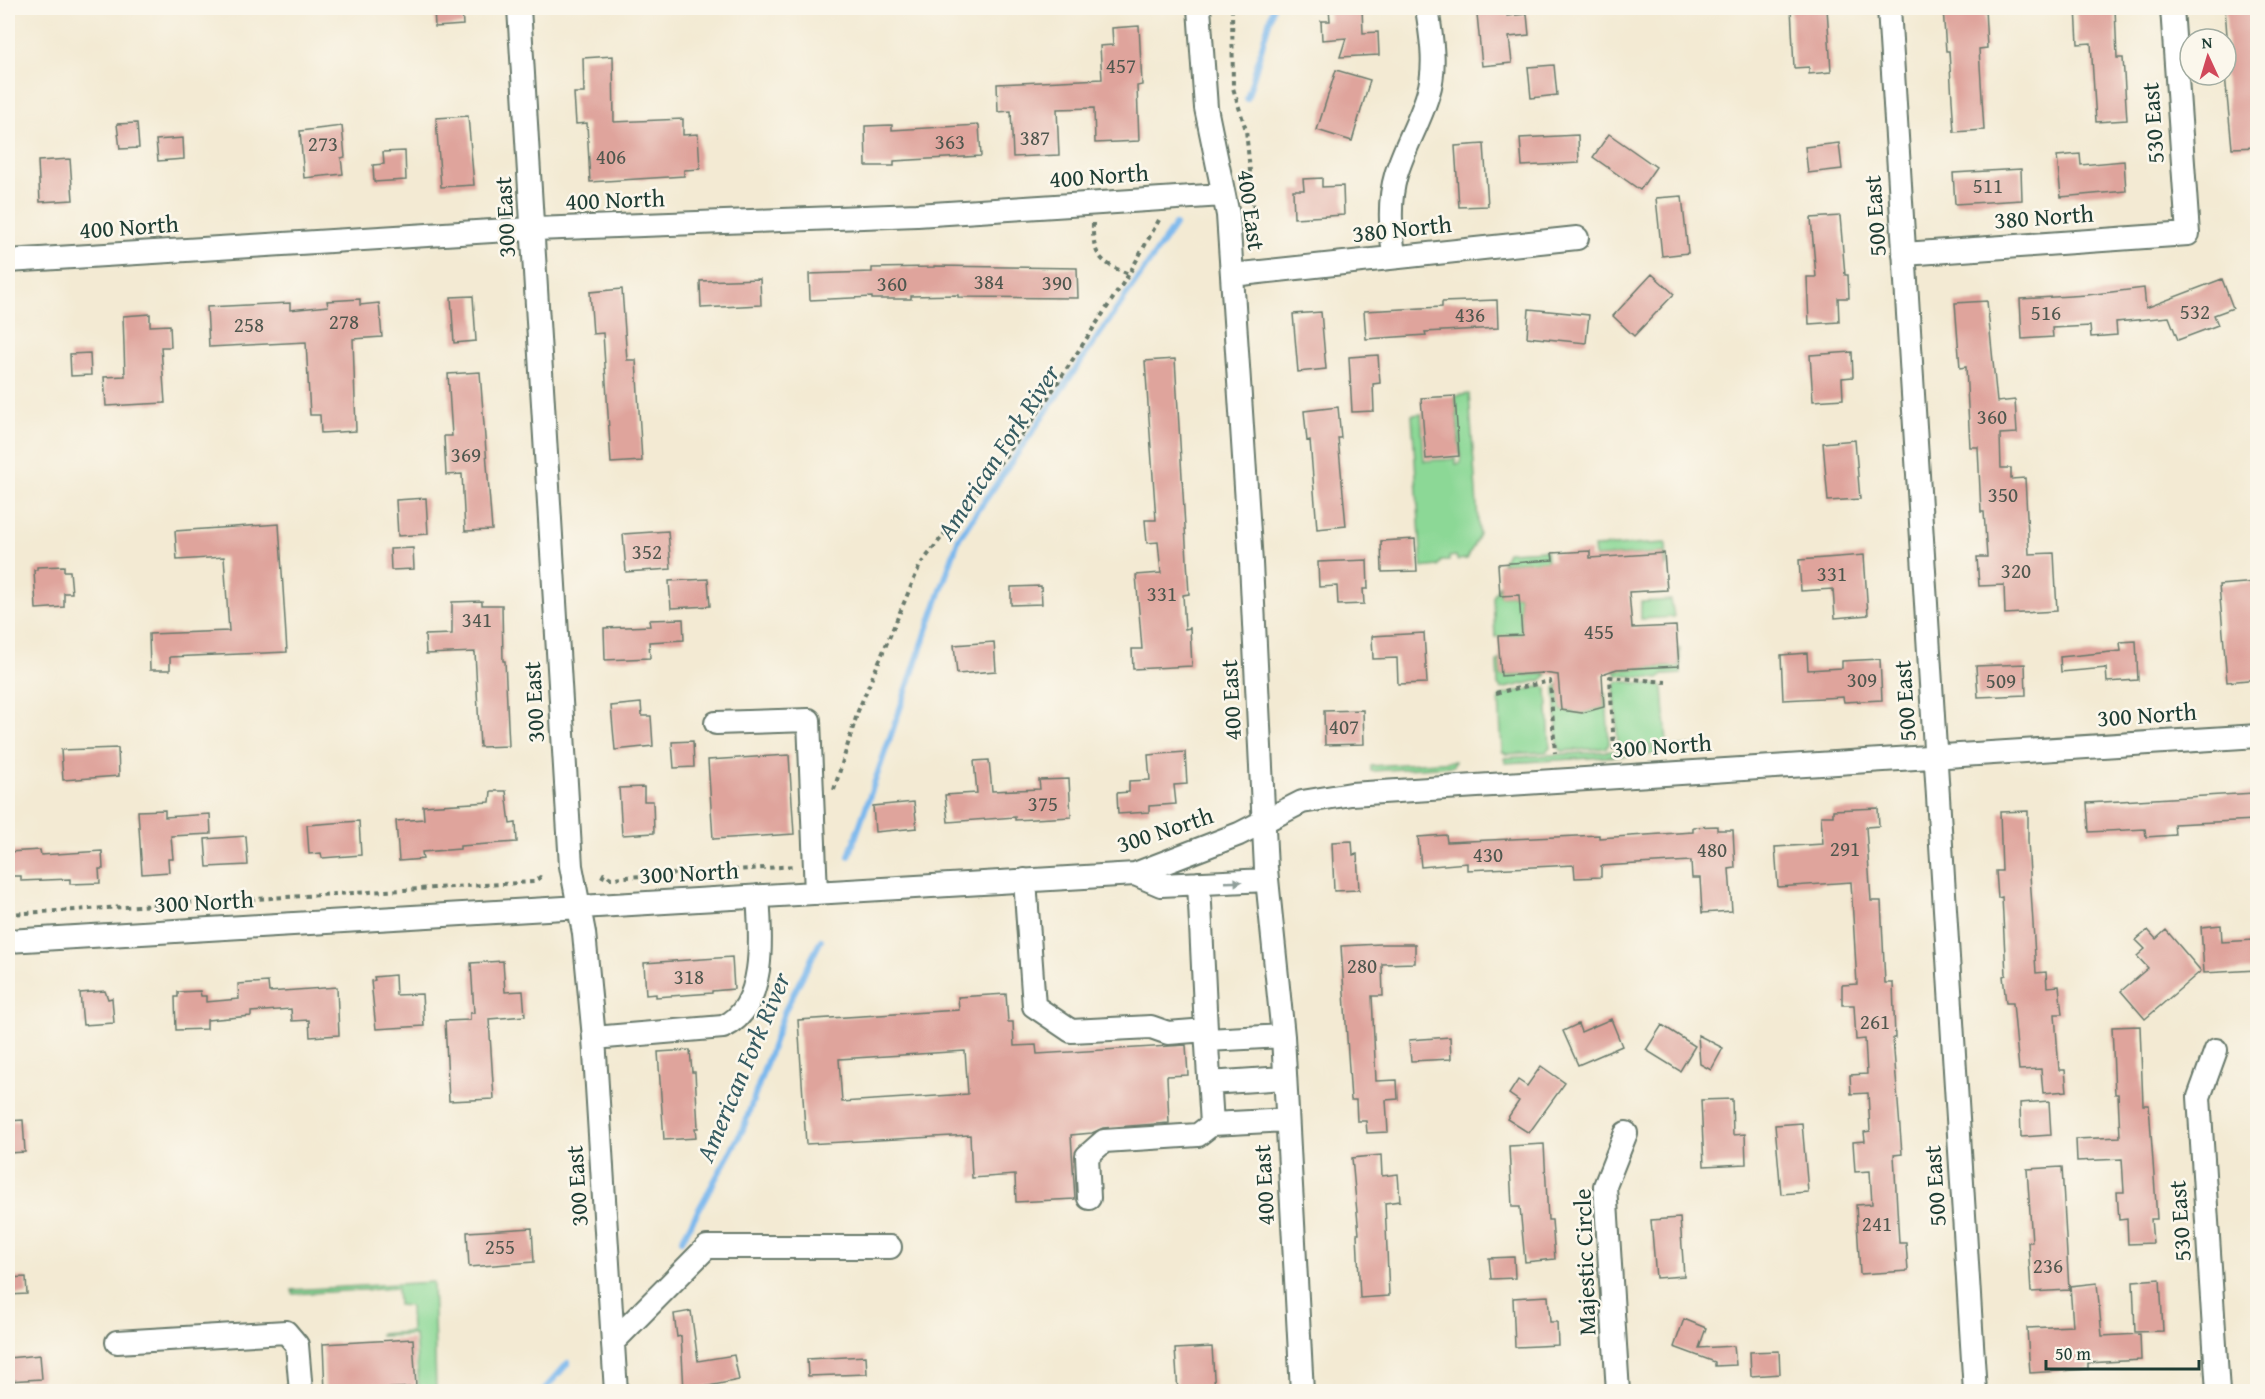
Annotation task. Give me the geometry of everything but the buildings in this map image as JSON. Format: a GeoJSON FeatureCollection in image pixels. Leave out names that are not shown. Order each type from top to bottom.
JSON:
{"type":"FeatureCollection","features":[{"type":"Feature","properties":{"kind":"street","name":"300 East"},"geometry":{"type":"LineString","coordinates":[[519,8],[571,866],[584,933],[594,1038],[616,1392]]}},
{"type":"Feature","properties":{"kind":"street","name":"400 East"},"geometry":{"type":"LineString","coordinates":[[1199,8],[1206,108],[1228,215],[1251,562],[1267,880],[1283,1036],[1302,1392]]}},
{"type":"Feature","properties":{"kind":"street"},"geometry":{"type":"LineString","coordinates":[[1394,257],[1390,203],[1395,176],[1428,93],[1432,70],[1432,47],[1427,8]]}},
{"type":"Feature","properties":{"kind":"street","name":"500 East"},"geometry":{"type":"LineString","coordinates":[[1889,8],[1975,1392]]}},
{"type":"Feature","properties":{"kind":"street","name":"530 East"},"geometry":{"type":"LineString","coordinates":[[2172,8],[2188,234]]}},
{"type":"Feature","properties":{"kind":"street","name":"400 North"},"geometry":{"type":"LineString","coordinates":[[8,261],[533,229],[917,215],[1223,195]]}},
{"type":"Feature","properties":{"kind":"street","name":"380 North"},"geometry":{"type":"LineString","coordinates":[[1904,254],[2188,234]]}},
{"type":"Feature","properties":{"kind":"street","name":"380 North"},"geometry":{"type":"LineString","coordinates":[[1232,275],[1577,238]]}},
{"type":"Feature","properties":{"kind":"street"},"geometry":{"type":"LineString","coordinates":[[716,723],[808,720],[816,893]]}},
{"type":"Feature","properties":{"kind":"street","name":"300 North"},"geometry":{"type":"LineString","coordinates":[[8,941],[1136,873],[1169,862],[1264,822],[1302,802],[1351,794],[2258,736]]}},
{"type":"Feature","properties":{"kind":"street"},"geometry":{"type":"LineString","coordinates":[[1136,873],[1161,885],[1267,880]]}},
{"type":"Feature","properties":{"kind":"street"},"geometry":{"type":"LineString","coordinates":[[1025,880],[1034,1006],[1071,1031],[1151,1028],[1168,1033],[1283,1036]]}},
{"type":"Feature","properties":{"kind":"street"},"geometry":{"type":"LineString","coordinates":[[1198,883],[1212,1124]]}},
{"type":"Feature","properties":{"kind":"street"},"geometry":{"type":"LineString","coordinates":[[594,1038],[723,1027],[738,1019],[754,989],[761,955],[758,896]]}},
{"type":"Feature","properties":{"kind":"street","name":"530 East"},"geometry":{"type":"LineString","coordinates":[[2216,1050],[2199,1097],[2218,1392]]}},
{"type":"Feature","properties":{"kind":"street"},"geometry":{"type":"LineString","coordinates":[[1209,1083],[1285,1078]]}},
{"type":"Feature","properties":{"kind":"street"},"geometry":{"type":"LineString","coordinates":[[1089,1198],[1087,1156],[1104,1141],[1198,1135],[1212,1124],[1287,1120]]}},
{"type":"Feature","properties":{"kind":"street","name":"Majestic Circle"},"geometry":{"type":"LineString","coordinates":[[1618,1392],[1605,1186],[1626,1133]]}},
{"type":"Feature","properties":{"kind":"street"},"geometry":{"type":"LineString","coordinates":[[614,1341],[707,1246],[890,1247]]}},
{"type":"Feature","properties":{"kind":"street"},"geometry":{"type":"LineString","coordinates":[[117,1342],[286,1332],[297,1345],[301,1392]]}},
{"type":"Feature","properties":{"kind":"path"},"geometry":{"type":"LineString","coordinates":[[1232,8],[1233,88],[1246,130],[1254,212]]}},
{"type":"Feature","properties":{"kind":"path"},"geometry":{"type":"LineString","coordinates":[[831,798],[858,711],[920,565],[1031,423],[1129,274],[1160,220],[1168,219]]}},
{"type":"Feature","properties":{"kind":"path"},"geometry":{"type":"LineString","coordinates":[[1093,223],[1093,239],[1103,263],[1129,274]]}},
{"type":"Feature","properties":{"kind":"path"},"geometry":{"type":"LineString","coordinates":[[1614,750],[1610,677],[1666,682]]}},
{"type":"Feature","properties":{"kind":"path"},"geometry":{"type":"LineString","coordinates":[[1496,693],[1550,681],[1555,753]]}},
{"type":"Feature","properties":{"kind":"path"},"geometry":{"type":"LineString","coordinates":[[602,878],[604,874],[611,878],[815,865]]}},
{"type":"Feature","properties":{"kind":"path"},"geometry":{"type":"LineString","coordinates":[[8,914],[534,882],[540,877],[544,880]]}},
{"type":"Feature","properties":{"kind":"green space"},"geometry":{"type":"Polygon","coordinates":[[[1469,394],[1479,534],[1467,559],[1457,560],[1456,556],[1449,557],[1449,561],[1441,561],[1438,566],[1422,568],[1412,415],[1421,414],[1424,461],[1455,459],[1456,464],[1461,463],[1455,396],[1469,394]]]}},
{"type":"Feature","properties":{"kind":"green space"},"geometry":{"type":"Polygon","coordinates":[[[1666,543],[1667,566],[1665,567],[1664,553],[1595,557],[1594,547],[1666,543]]]}},
{"type":"Feature","properties":{"kind":"green space"},"geometry":{"type":"Polygon","coordinates":[[[1546,550],[1547,561],[1502,563],[1507,552],[1546,550]]]}},
{"type":"Feature","properties":{"kind":"green space"},"geometry":{"type":"Polygon","coordinates":[[[1499,585],[1500,596],[1519,595],[1522,635],[1495,637],[1493,597],[1499,585]]]}},
{"type":"Feature","properties":{"kind":"green space"},"geometry":{"type":"Polygon","coordinates":[[[1671,600],[1674,617],[1641,619],[1641,602],[1671,600]]]}},
{"type":"Feature","properties":{"kind":"green space"},"geometry":{"type":"Polygon","coordinates":[[[1678,648],[1680,649],[1681,674],[1663,675],[1659,679],[1617,675],[1613,670],[1679,666],[1678,648]]]}},
{"type":"Feature","properties":{"kind":"green space"},"geometry":{"type":"Polygon","coordinates":[[[1500,659],[1501,676],[1547,674],[1542,680],[1501,689],[1498,685],[1497,662],[1500,659]]]}},
{"type":"Feature","properties":{"kind":"green space"},"geometry":{"type":"Polygon","coordinates":[[[1618,681],[1659,685],[1663,688],[1667,745],[1621,747],[1618,744],[1614,685],[1618,681]]]}},
{"type":"Feature","properties":{"kind":"green space"},"geometry":{"type":"Polygon","coordinates":[[[1559,684],[1561,710],[1582,713],[1604,707],[1603,692],[1606,695],[1609,744],[1606,748],[1562,751],[1558,747],[1555,688],[1559,684]]]}},
{"type":"Feature","properties":{"kind":"green space"},"geometry":{"type":"Polygon","coordinates":[[[1542,686],[1547,688],[1550,748],[1546,752],[1506,754],[1502,751],[1499,698],[1502,695],[1542,686]]]}},
{"type":"Feature","properties":{"kind":"green space"},"geometry":{"type":"Polygon","coordinates":[[[1692,746],[1688,752],[1505,763],[1505,758],[1692,746]]]}},
{"type":"Feature","properties":{"kind":"green space"},"geometry":{"type":"Polygon","coordinates":[[[1455,761],[1453,766],[1371,771],[1371,766],[1455,761]]]}},
{"type":"Feature","properties":{"kind":"green space"},"geometry":{"type":"Polygon","coordinates":[[[433,1282],[436,1391],[400,1391],[419,1389],[415,1335],[380,1336],[380,1334],[411,1332],[410,1306],[398,1305],[397,1288],[293,1294],[292,1290],[433,1282]]]}},
{"type":"Feature","properties":{"kind":"waterway","name":"American Fork River"},"geometry":{"type":"LineString","coordinates":[[1247,99],[1273,8]]}},
{"type":"Feature","properties":{"kind":"waterway","name":"American Fork River"},"geometry":{"type":"LineString","coordinates":[[849,856],[959,538],[1175,225]]}},
{"type":"Feature","properties":{"kind":"waterway","name":"American Fork River"},"geometry":{"type":"LineString","coordinates":[[682,1240],[743,1129],[785,1010],[821,940]]}},
{"type":"Feature","properties":{"kind":"waterway","name":"American Fork River"},"geometry":{"type":"LineString","coordinates":[[542,1392],[568,1363]]}}]}
